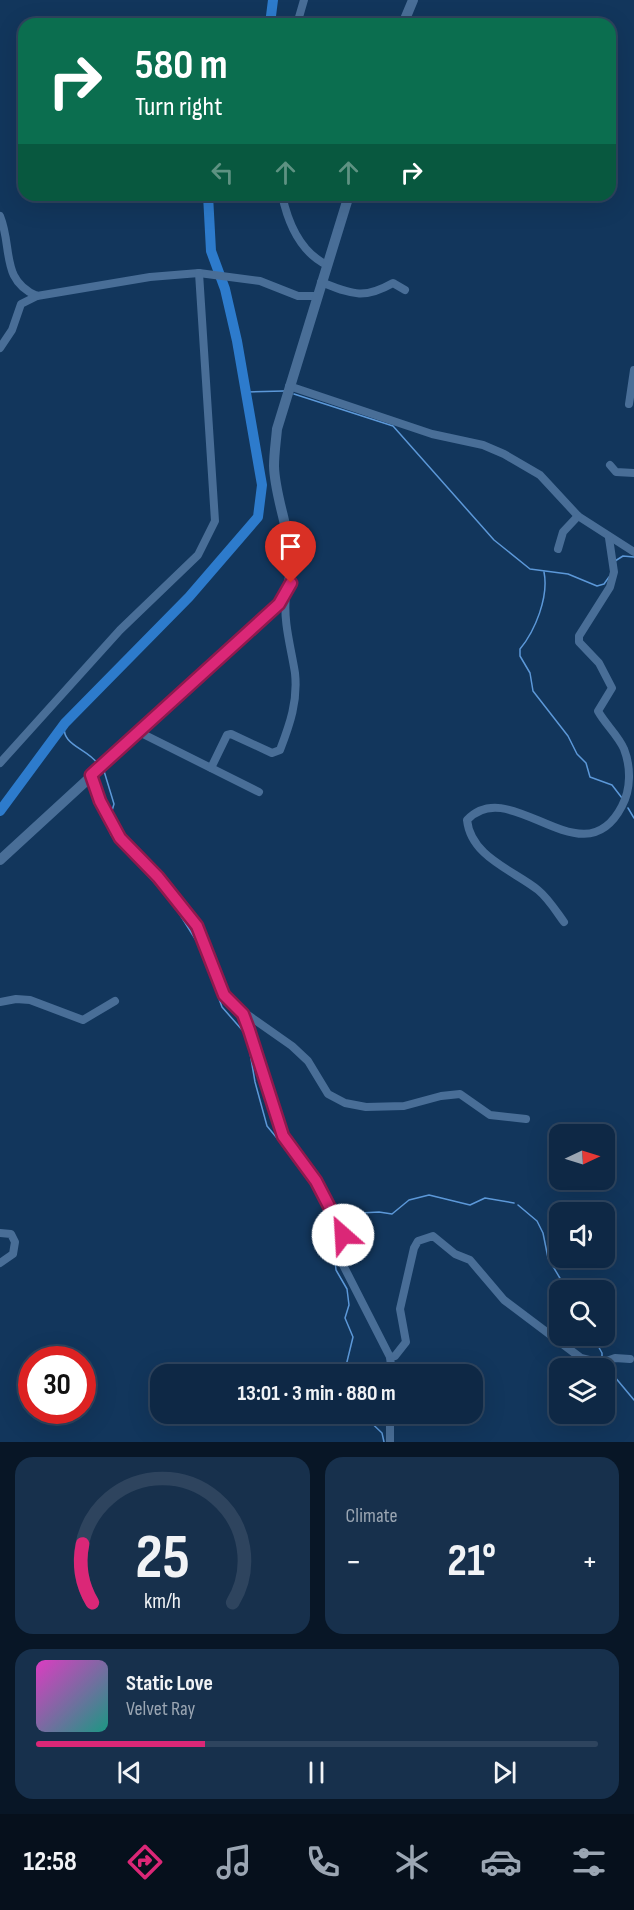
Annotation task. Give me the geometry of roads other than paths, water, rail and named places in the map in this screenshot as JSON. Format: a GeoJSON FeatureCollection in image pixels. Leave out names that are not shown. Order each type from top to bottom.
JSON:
{"type":"FeatureCollection","features":[{"type":"Feature","properties":{"kind":"main road"},"geometry":{"type":"LineString","coordinates":[[406,18],[413,0]]}},
{"type":"Feature","properties":{"kind":"main road"},"geometry":{"type":"LineString","coordinates":[[0,860],[279,604],[287,594],[291,583],[291,563],[274,466],[278,429],[347,201]]}},
{"type":"Feature","properties":{"kind":"street"},"geometry":{"type":"LineString","coordinates":[[299,18],[304,0]]}},
{"type":"Feature","properties":{"kind":"street"},"geometry":{"type":"LineString","coordinates":[[283,201],[286,213],[297,236],[316,260],[327,265]]}},
{"type":"Feature","properties":{"kind":"street"},"geometry":{"type":"LineString","coordinates":[[0,216],[4,229],[3,269],[22,289],[37,296]]}},
{"type":"Feature","properties":{"kind":"street"},"geometry":{"type":"LineString","coordinates":[[0,763],[120,630],[198,555],[215,522],[202,274]]}},
{"type":"Feature","properties":{"kind":"street"},"geometry":{"type":"LineString","coordinates":[[0,348],[12,330],[21,304],[37,296],[150,277],[202,274],[260,281],[298,296],[317,296]]}},
{"type":"Feature","properties":{"kind":"street"},"geometry":{"type":"LineString","coordinates":[[321,282],[352,294],[374,294],[393,284],[405,290]]}},
{"type":"Feature","properties":{"kind":"street"},"geometry":{"type":"LineString","coordinates":[[629,404],[634,370]]}},
{"type":"Feature","properties":{"kind":"street"},"geometry":{"type":"LineString","coordinates":[[288,390],[432,434],[483,445],[504,454],[540,475],[578,516],[634,552]]}},
{"type":"Feature","properties":{"kind":"street"},"geometry":{"type":"LineString","coordinates":[[610,465],[615,472],[634,473]]}},
{"type":"Feature","properties":{"kind":"street"},"geometry":{"type":"LineString","coordinates":[[558,549],[563,532],[578,516]]}},
{"type":"Feature","properties":{"kind":"street"},"geometry":{"type":"LineString","coordinates":[[564,922],[537,889],[486,855],[468,829],[467,820],[484,811],[515,810],[549,828],[572,834],[588,834],[605,826],[619,813],[627,798],[629,771],[624,748],[598,711],[612,688],[599,663],[579,642],[579,636],[610,586],[614,572],[609,538]]}},
{"type":"Feature","properties":{"kind":"street"},"geometry":{"type":"LineString","coordinates":[[211,768],[227,735],[231,734],[272,753],[280,750],[292,719],[295,703],[295,674],[285,608],[287,594]]}},
{"type":"Feature","properties":{"kind":"street"},"geometry":{"type":"LineString","coordinates":[[139,732],[259,792]]}},
{"type":"Feature","properties":{"kind":"street"},"geometry":{"type":"LineString","coordinates":[[91,775],[100,801],[120,838],[188,912],[200,932],[224,995],[243,1014],[285,1040],[308,1060],[328,1094],[355,1106],[404,1106],[441,1096],[460,1094],[490,1115],[526,1119]]}},
{"type":"Feature","properties":{"kind":"street"},"geometry":{"type":"LineString","coordinates":[[0,1002],[16,999],[30,1000],[83,1020],[115,1001]]}},
{"type":"Feature","properties":{"kind":"street"},"geometry":{"type":"LineString","coordinates":[[243,1014],[261,1061],[279,1127],[287,1143],[316,1181],[331,1210],[340,1218],[343,1235],[341,1261],[390,1357],[391,1364]]}},
{"type":"Feature","properties":{"kind":"street"},"geometry":{"type":"LineString","coordinates":[[0,1233],[11,1234],[15,1242],[14,1254],[0,1263]]}},
{"type":"Feature","properties":{"kind":"street"},"geometry":{"type":"LineString","coordinates":[[390,1357],[395,1356],[406,1342],[400,1309],[414,1248],[418,1241],[433,1236],[455,1254],[470,1260],[504,1300],[581,1358],[601,1363],[615,1358],[630,1359]]}},
{"type":"Feature","properties":{"kind":"street"},"geometry":{"type":"LineString","coordinates":[[390,1424],[390,1442]]}},
{"type":"Feature","properties":{"kind":"waterway"},"geometry":{"type":"LineString","coordinates":[[271,18],[273,0]]}},
{"type":"Feature","properties":{"kind":"waterway"},"geometry":{"type":"LineString","coordinates":[[0,811],[65,723],[189,597],[258,517],[262,485],[237,341],[225,289],[211,251],[208,201]]}},
{"type":"Feature","properties":{"kind":"waterway"},"geometry":{"type":"LineString","coordinates":[[246,392],[284,391]]}},
{"type":"Feature","properties":{"kind":"waterway"},"geometry":{"type":"LineString","coordinates":[[294,394],[393,426],[494,540],[530,569],[568,574],[597,586],[604,584],[609,577]]}},
{"type":"Feature","properties":{"kind":"waterway"},"geometry":{"type":"LineString","coordinates":[[615,561],[623,556],[634,557]]}},
{"type":"Feature","properties":{"kind":"waterway"},"geometry":{"type":"LineString","coordinates":[[544,572],[543,603],[536,623],[520,649],[520,656],[530,673],[533,691],[568,736],[577,754],[586,763],[590,777],[612,785],[622,798]]}},
{"type":"Feature","properties":{"kind":"waterway"},"geometry":{"type":"LineString","coordinates":[[65,723],[66,736],[97,763]]}},
{"type":"Feature","properties":{"kind":"waterway"},"geometry":{"type":"LineString","coordinates":[[104,771],[114,804],[111,814]]}},
{"type":"Feature","properties":{"kind":"waterway"},"geometry":{"type":"LineString","coordinates":[[628,808],[634,818]]}},
{"type":"Feature","properties":{"kind":"waterway"},"geometry":{"type":"LineString","coordinates":[[105,819],[111,835],[172,902],[199,945]]}},
{"type":"Feature","properties":{"kind":"waterway"},"geometry":{"type":"LineString","coordinates":[[201,950],[222,1007],[243,1031],[248,1041],[255,1082],[267,1126],[308,1176]]}},
{"type":"Feature","properties":{"kind":"waterway"},"geometry":{"type":"LineString","coordinates":[[311,1180],[339,1232],[336,1270],[347,1289],[349,1305],[345,1318],[353,1337],[346,1364]]}},
{"type":"Feature","properties":{"kind":"waterway"},"geometry":{"type":"LineString","coordinates":[[341,1214],[379,1212],[392,1214],[409,1200],[429,1195],[470,1205],[485,1198],[514,1203]]}},
{"type":"Feature","properties":{"kind":"waterway"},"geometry":{"type":"LineString","coordinates":[[518,1205],[537,1221],[543,1233],[548,1258],[561,1280]]}},
{"type":"Feature","properties":{"kind":"waterway"},"geometry":{"type":"LineString","coordinates":[[598,1346],[602,1358]]}},
{"type":"Feature","properties":{"kind":"waterway"},"geometry":{"type":"LineString","coordinates":[[615,1377],[634,1400]]}},
{"type":"Feature","properties":{"kind":"waterway"},"geometry":{"type":"LineString","coordinates":[[373,1424],[382,1433],[384,1442]]}}]}
